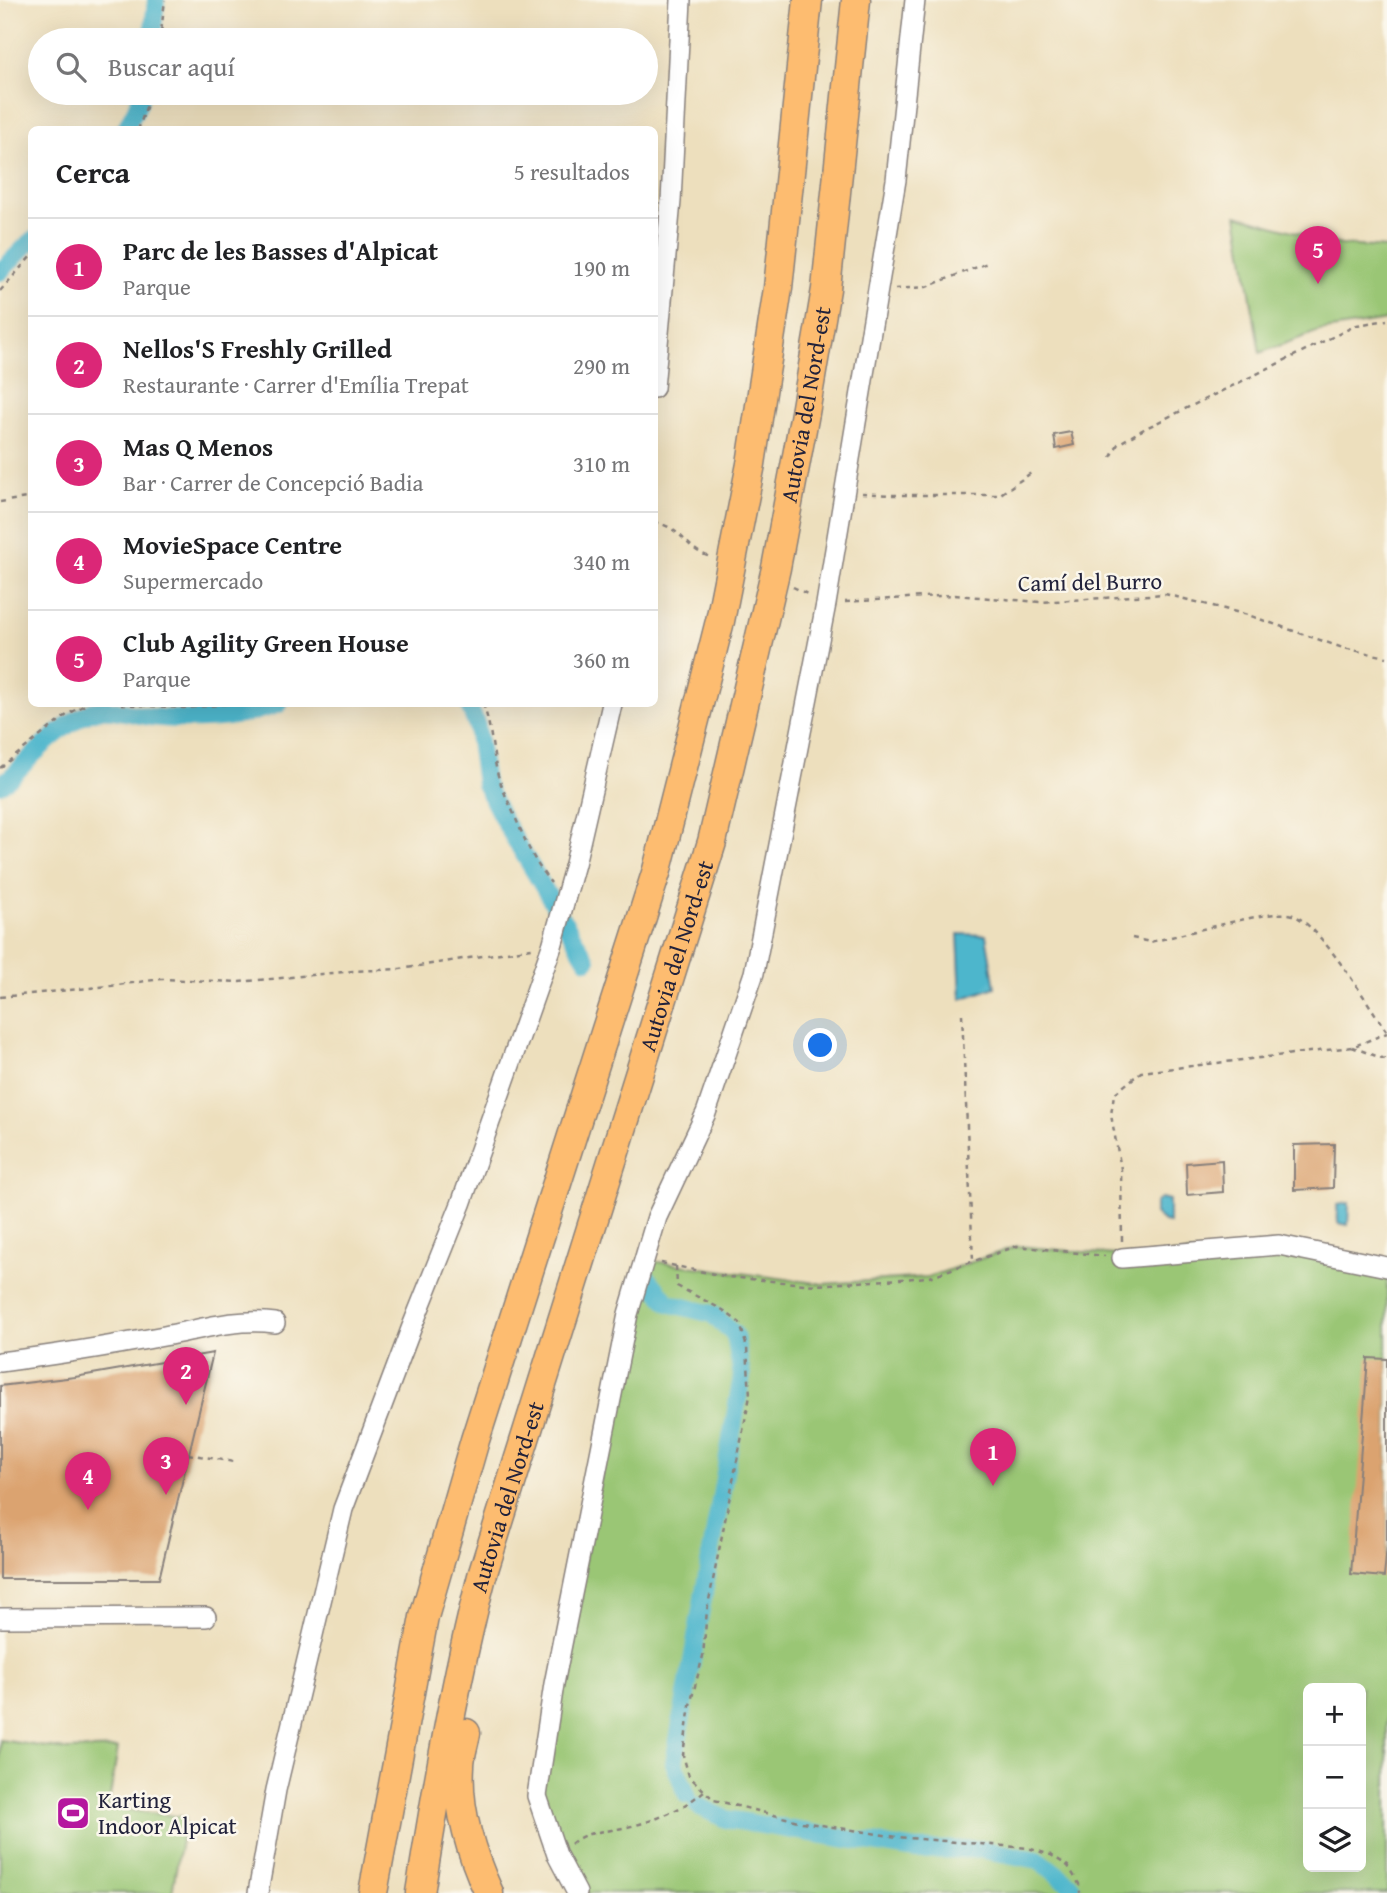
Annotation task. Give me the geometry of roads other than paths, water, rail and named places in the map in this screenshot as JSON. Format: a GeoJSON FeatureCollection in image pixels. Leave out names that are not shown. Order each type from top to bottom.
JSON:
{"type":"FeatureCollection","features":[{"type":"Feature","properties":{"kind":"highway","name":"Autovia del Nord-est"},"geometry":{"type":"LineString","coordinates":[[373,1893],[424,1617],[475,1440],[657,870],[720,621],[751,464],[778,288],[808,0]]}},
{"type":"Feature","properties":{"kind":"highway","name":"Autovia del Nord-est"},"geometry":{"type":"LineString","coordinates":[[420,1893],[436,1789],[468,1630],[482,1576],[712,842],[776,568],[826,289],[856,0]]}},
{"type":"Feature","properties":{"kind":"highway"},"geometry":{"type":"LineString","coordinates":[[489,1893],[475,1863],[462,1811],[460,1765],[504,1552],[560,1324]]}},
{"type":"Feature","properties":{"kind":"street"},"geometry":{"type":"LineString","coordinates":[[658,344],[671,201],[681,0]]}},
{"type":"Feature","properties":{"kind":"street"},"geometry":{"type":"LineString","coordinates":[[577,1893],[557,1855],[537,1796],[554,1684],[628,1314],[657,1217],[706,1113],[754,973],[827,604],[896,180],[915,0]]}},
{"type":"Feature","properties":{"kind":"street"},"geometry":{"type":"LineString","coordinates":[[258,1893],[276,1790],[343,1509],[461,1204],[551,948],[566,900],[611,707]]}},
{"type":"Feature","properties":{"kind":"street"},"geometry":{"type":"LineString","coordinates":[[1122,1258],[1279,1245],[1387,1267]]}},
{"type":"Feature","properties":{"kind":"street"},"geometry":{"type":"LineString","coordinates":[[0,1362],[165,1336],[234,1322],[253,1320],[275,1323]]}},
{"type":"Feature","properties":{"kind":"street"},"geometry":{"type":"LineString","coordinates":[[0,1618],[206,1617]]}},
{"type":"Feature","properties":{"kind":"water"},"geometry":{"type":"Polygon","coordinates":[[[958,934],[986,935],[995,987],[961,999],[958,934]]]}},
{"type":"Feature","properties":{"kind":"water"},"geometry":{"type":"Polygon","coordinates":[[[1161,1198],[1169,1200],[1169,1223],[1155,1214],[1155,1203],[1161,1198]]]}},
{"type":"Feature","properties":{"kind":"water"},"geometry":{"type":"Polygon","coordinates":[[[1349,1203],[1348,1225],[1338,1223],[1337,1205],[1349,1203]]]}},
{"type":"Feature","properties":{"kind":"waterway"},"geometry":{"type":"LineString","coordinates":[[153,28],[156,0]]}},
{"type":"Feature","properties":{"kind":"waterway"},"geometry":{"type":"LineString","coordinates":[[127,126],[138,105]]}},
{"type":"Feature","properties":{"kind":"waterway"},"geometry":{"type":"LineString","coordinates":[[0,272],[28,244]]}},
{"type":"Feature","properties":{"kind":"waterway"},"geometry":{"type":"LineString","coordinates":[[0,784],[61,730],[93,711],[200,719],[231,716],[268,707]]}},
{"type":"Feature","properties":{"kind":"waterway"},"geometry":{"type":"LineString","coordinates":[[469,707],[477,726],[485,784],[505,823],[587,960]]}},
{"type":"Feature","properties":{"kind":"waterway"},"geometry":{"type":"LineString","coordinates":[[648,1278],[668,1303],[712,1314],[735,1335],[742,1376],[674,1763],[687,1795]]}},
{"type":"Feature","properties":{"kind":"waterway"},"geometry":{"type":"LineString","coordinates":[[698,1806],[726,1819],[916,1850],[979,1849],[1039,1860],[1071,1885],[1071,1893]]}},
{"type":"Feature","properties":{"kind":"place","name":"Club Agility Green House"},"geometry":{"type":"Point","coordinates":[1318,284]}},
{"type":"Feature","properties":{"kind":"place","name":"Nellos'S Freshly Grilled"},"geometry":{"type":"Point","coordinates":[186,1405]}},
{"type":"Feature","properties":{"kind":"place","name":"Parc de les Basses d'Alpicat"},"geometry":{"type":"Point","coordinates":[993,1486]}},
{"type":"Feature","properties":{"kind":"place","name":"Mas Q Menos"},"geometry":{"type":"Point","coordinates":[166,1495]}},
{"type":"Feature","properties":{"kind":"place","name":"MovieSpace Centre"},"geometry":{"type":"Point","coordinates":[88,1510]}},
{"type":"Feature","properties":{"kind":"place","name":"Karting Indoor Alpicat"},"geometry":{"type":"Point","coordinates":[73,1813]}}]}
